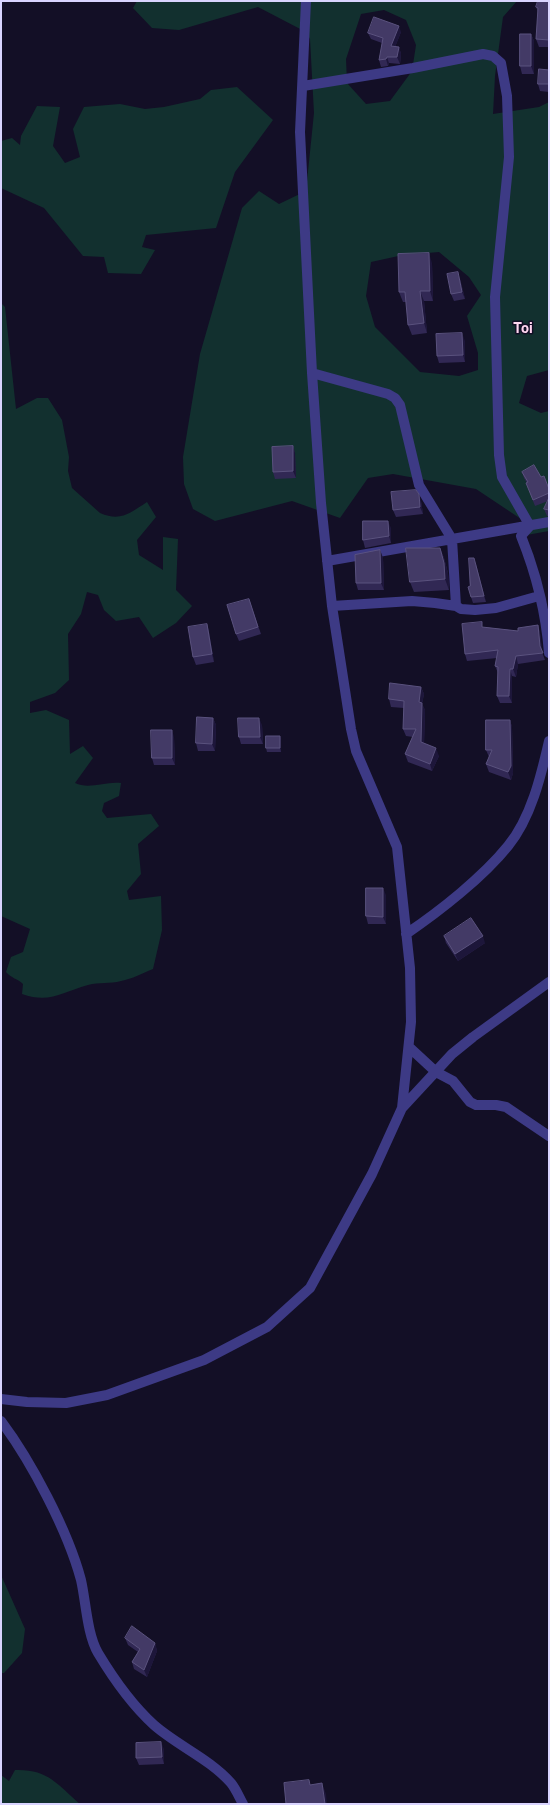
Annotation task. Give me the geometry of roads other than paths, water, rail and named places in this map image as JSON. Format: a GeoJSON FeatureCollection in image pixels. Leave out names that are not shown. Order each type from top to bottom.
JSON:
{"type":"FeatureCollection","features":[{"type":"Feature","properties":{"kind":"street"},"geometry":{"type":"LineString","coordinates":[[1,1399],[27,1402],[66,1403],[107,1395],[204,1360],[267,1327],[310,1288],[372,1174],[402,1108],[409,1047],[410,968],[397,847],[356,750],[342,680],[332,606],[328,561],[312,373],[300,132],[306,1]]}},
{"type":"Feature","properties":{"kind":"street"},"geometry":{"type":"LineString","coordinates":[[303,86],[413,68],[483,54],[493,56],[501,63],[507,96],[509,157],[495,297],[499,455],[502,477],[530,526]]}},
{"type":"Feature","properties":{"kind":"street"},"geometry":{"type":"LineString","coordinates":[[312,373],[388,394],[395,398],[400,405],[419,486],[452,539],[456,606]]}},
{"type":"Feature","properties":{"kind":"street"},"geometry":{"type":"LineString","coordinates":[[328,561],[549,522]]}},
{"type":"Feature","properties":{"kind":"street"},"geometry":{"type":"LineString","coordinates":[[530,526],[521,536],[532,563],[549,653]]}},
{"type":"Feature","properties":{"kind":"street"},"geometry":{"type":"LineString","coordinates":[[332,606],[412,601],[456,606],[461,609],[475,610],[496,608],[539,596]]}},
{"type":"Feature","properties":{"kind":"street"},"geometry":{"type":"LineString","coordinates":[[406,934],[460,893],[508,846],[525,817],[549,741]]}},
{"type":"Feature","properties":{"kind":"street"},"geometry":{"type":"LineString","coordinates":[[402,1108],[452,1054],[549,982]]}},
{"type":"Feature","properties":{"kind":"street"},"geometry":{"type":"LineString","coordinates":[[409,1047],[436,1072],[453,1081],[470,1102],[476,1105],[506,1107],[549,1136]]}},
{"type":"Feature","properties":{"kind":"street"},"geometry":{"type":"LineString","coordinates":[[1,1421],[13,1437],[41,1485],[66,1537],[80,1579],[97,1652],[121,1687],[153,1724],[219,1771],[232,1784],[243,1804]]}},
{"type":"Feature","properties":{"kind":"district","name":"Toi"},"geometry":{"type":"Point","coordinates":[523,329]}}]}
